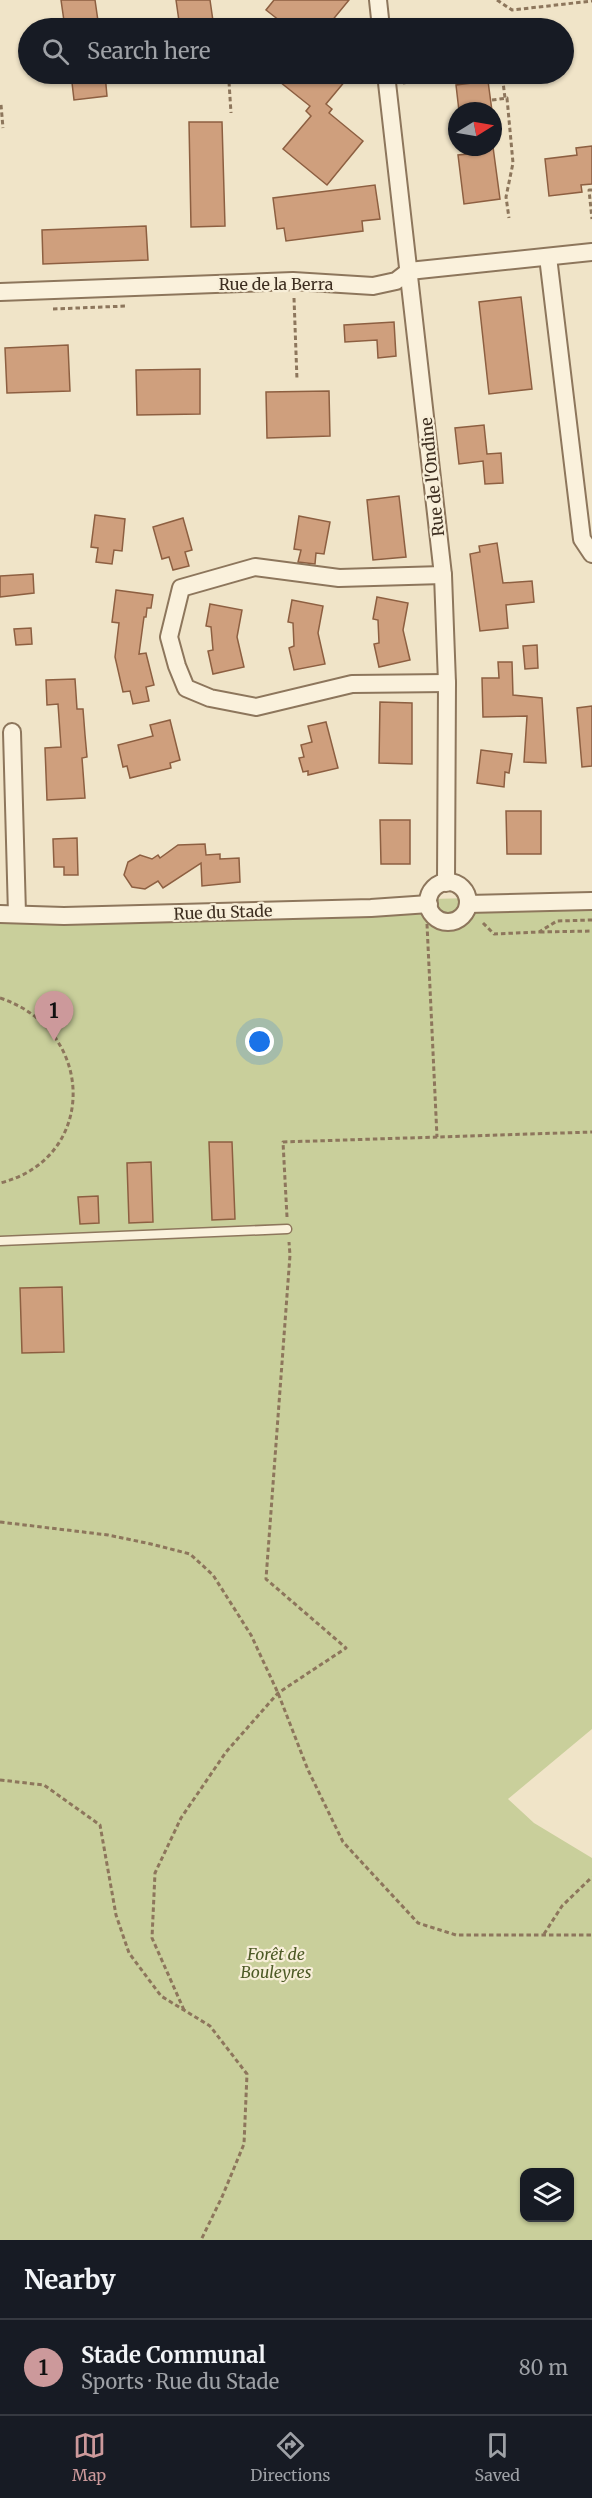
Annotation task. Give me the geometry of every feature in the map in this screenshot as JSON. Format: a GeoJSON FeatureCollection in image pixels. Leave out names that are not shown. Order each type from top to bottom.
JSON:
{"type":"FeatureCollection","features":[{"type":"Feature","properties":{"kind":"street"},"geometry":{"type":"LineString","coordinates":[[378,0],[380,18]]}},
{"type":"Feature","properties":{"kind":"street","name":"Rue de l'Ondine"},"geometry":{"type":"LineString","coordinates":[[393,84],[409,271],[443,575],[447,682],[446,883]]}},
{"type":"Feature","properties":{"kind":"street","name":"Rue de la Berra"},"geometry":{"type":"LineString","coordinates":[[0,292],[293,281],[373,285],[396,281],[409,271],[592,252]]}},
{"type":"Feature","properties":{"kind":"street"},"geometry":{"type":"LineString","coordinates":[[548,257],[582,539],[592,554]]}},
{"type":"Feature","properties":{"kind":"street"},"geometry":{"type":"LineString","coordinates":[[443,575],[339,578],[255,567],[181,588],[169,637],[186,688],[210,698],[256,707],[352,684],[447,682]]}},
{"type":"Feature","properties":{"kind":"street","name":"Rue du Stade"},"geometry":{"type":"LineString","coordinates":[[12,732],[8,914],[64,916],[346,909],[429,904]]}},
{"type":"Feature","properties":{"kind":"street"},"geometry":{"type":"LineString","coordinates":[[446,883],[459,886],[464,891],[468,904],[460,918],[445,922],[432,914],[429,898],[435,887],[446,883]]}},
{"type":"Feature","properties":{"kind":"street"},"geometry":{"type":"LineString","coordinates":[[468,904],[592,901]]}},
{"type":"Feature","properties":{"kind":"lane"},"geometry":{"type":"LineString","coordinates":[[0,1241],[287,1229]]}},
{"type":"Feature","properties":{"kind":"path"},"geometry":{"type":"LineString","coordinates":[[497,0],[512,10],[592,1]]}},
{"type":"Feature","properties":{"kind":"path"},"geometry":{"type":"LineString","coordinates":[[228,84],[231,113]]}},
{"type":"Feature","properties":{"kind":"path"},"geometry":{"type":"LineString","coordinates":[[503,84],[513,163],[506,197],[509,218]]}},
{"type":"Feature","properties":{"kind":"path"},"geometry":{"type":"LineString","coordinates":[[492,100],[505,98]]}},
{"type":"Feature","properties":{"kind":"path"},"geometry":{"type":"LineString","coordinates":[[1,105],[3,128]]}},
{"type":"Feature","properties":{"kind":"path"},"geometry":{"type":"LineString","coordinates":[[592,190],[589,190],[592,219]]}},
{"type":"Feature","properties":{"kind":"path"},"geometry":{"type":"LineString","coordinates":[[297,380],[294,298],[304,297]]}},
{"type":"Feature","properties":{"kind":"path"},"geometry":{"type":"LineString","coordinates":[[45,309],[134,306]]}},
{"type":"Feature","properties":{"kind":"path"},"geometry":{"type":"LineString","coordinates":[[539,932],[557,921],[592,920]]}},
{"type":"Feature","properties":{"kind":"path"},"geometry":{"type":"LineString","coordinates":[[483,923],[494,934],[592,931]]}},
{"type":"Feature","properties":{"kind":"path"},"geometry":{"type":"LineString","coordinates":[[428,924],[437,1137]]}},
{"type":"Feature","properties":{"kind":"path"},"geometry":{"type":"LineString","coordinates":[[0,998],[31,1012],[54,1034],[70,1066],[73,1094],[70,1114],[64,1130],[45,1158],[22,1175],[0,1183]]}},
{"type":"Feature","properties":{"kind":"path"},"geometry":{"type":"LineString","coordinates":[[184,2010],[152,1938],[155,1873],[181,1818],[226,1752],[278,1693],[346,1648],[266,1580],[290,1255],[283,1142],[592,1132]]}},
{"type":"Feature","properties":{"kind":"path"},"geometry":{"type":"LineString","coordinates":[[0,1522],[108,1535],[190,1554],[213,1575],[251,1635],[278,1693],[308,1770],[343,1842],[418,1923],[456,1935],[592,1935]]}},
{"type":"Feature","properties":{"kind":"path"},"geometry":{"type":"LineString","coordinates":[[0,1780],[44,1785],[100,1825],[116,1915],[129,1953],[161,1996],[210,2026],[247,2074],[244,2144],[201,2240]]}},
{"type":"Feature","properties":{"kind":"path"},"geometry":{"type":"LineString","coordinates":[[544,1934],[562,1906],[592,1877]]}},
{"type":"Feature","properties":{"kind":"green space","name":"Forêt de Bouleyres"},"geometry":{"type":"Polygon","coordinates":[[[592,895],[592,1729],[508,1799],[534,1823],[592,1858],[592,2240],[0,2240],[0,910],[592,895]]]}},
{"type":"Feature","properties":{"kind":"building"},"geometry":{"type":"Polygon","coordinates":[[[61,0],[95,0],[98,18],[64,18],[61,0]]]}},
{"type":"Feature","properties":{"kind":"building"},"geometry":{"type":"Polygon","coordinates":[[[176,0],[210,0],[213,18],[179,18],[176,0]]]}},
{"type":"Feature","properties":{"kind":"building"},"geometry":{"type":"Polygon","coordinates":[[[274,0],[349,0],[334,18],[276,18],[266,10],[274,0]]]}},
{"type":"Feature","properties":{"kind":"building"},"geometry":{"type":"Polygon","coordinates":[[[72,84],[106,84],[107,96],[74,100],[72,84]]]}},
{"type":"Feature","properties":{"kind":"building"},"geometry":{"type":"Polygon","coordinates":[[[282,84],[343,84],[326,104],[332,109],[329,113],[363,141],[327,185],[283,149],[311,116],[306,111],[310,106],[282,84]]]}},
{"type":"Feature","properties":{"kind":"building"},"geometry":{"type":"Polygon","coordinates":[[[488,84],[491,102],[458,102],[456,85],[488,84]]]}},
{"type":"Feature","properties":{"kind":"building"},"geometry":{"type":"Polygon","coordinates":[[[189,122],[222,122],[225,226],[191,227],[189,122]]]}},
{"type":"Feature","properties":{"kind":"building"},"geometry":{"type":"Polygon","coordinates":[[[592,146],[592,184],[581,185],[582,192],[549,196],[545,159],[577,155],[576,148],[592,146]]]}},
{"type":"Feature","properties":{"kind":"building"},"geometry":{"type":"Polygon","coordinates":[[[458,156],[494,156],[500,199],[464,204],[458,156]]]}},
{"type":"Feature","properties":{"kind":"building"},"geometry":{"type":"Polygon","coordinates":[[[375,185],[380,219],[362,221],[363,231],[286,241],[284,228],[277,229],[273,198],[375,185]]]}},
{"type":"Feature","properties":{"kind":"building"},"geometry":{"type":"Polygon","coordinates":[[[146,226],[148,260],[43,264],[42,230],[146,226]]]}},
{"type":"Feature","properties":{"kind":"building"},"geometry":{"type":"Polygon","coordinates":[[[521,297],[532,389],[489,394],[479,302],[521,297]]]}},
{"type":"Feature","properties":{"kind":"building"},"geometry":{"type":"Polygon","coordinates":[[[394,322],[396,356],[378,358],[377,340],[345,342],[344,325],[394,322]]]}},
{"type":"Feature","properties":{"kind":"building"},"geometry":{"type":"Polygon","coordinates":[[[68,345],[70,391],[7,393],[5,348],[68,345]]]}},
{"type":"Feature","properties":{"kind":"building"},"geometry":{"type":"Polygon","coordinates":[[[200,369],[200,414],[137,415],[136,370],[200,369]]]}},
{"type":"Feature","properties":{"kind":"building"},"geometry":{"type":"Polygon","coordinates":[[[329,391],[330,436],[267,438],[266,392],[329,391]]]}},
{"type":"Feature","properties":{"kind":"building"},"geometry":{"type":"Polygon","coordinates":[[[484,425],[487,454],[501,453],[503,483],[485,484],[483,461],[459,464],[455,428],[484,425]]]}},
{"type":"Feature","properties":{"kind":"building"},"geometry":{"type":"Polygon","coordinates":[[[399,496],[406,557],[373,560],[367,500],[399,496]]]}},
{"type":"Feature","properties":{"kind":"building"},"geometry":{"type":"Polygon","coordinates":[[[95,515],[125,519],[122,551],[114,550],[112,564],[96,562],[98,548],[91,547],[95,515]]]}},
{"type":"Feature","properties":{"kind":"building"},"geometry":{"type":"Polygon","coordinates":[[[299,516],[330,522],[324,554],[316,553],[315,564],[298,562],[301,550],[294,549],[299,516]]]}},
{"type":"Feature","properties":{"kind":"building"},"geometry":{"type":"Polygon","coordinates":[[[183,518],[192,550],[185,552],[189,566],[173,570],[169,557],[162,559],[153,527],[183,518]]]}},
{"type":"Feature","properties":{"kind":"building"},"geometry":{"type":"Polygon","coordinates":[[[497,543],[503,583],[532,581],[534,602],[506,605],[508,628],[480,631],[470,554],[480,552],[479,546],[497,543]]]}},
{"type":"Feature","properties":{"kind":"building"},"geometry":{"type":"Polygon","coordinates":[[[33,574],[34,593],[0,597],[0,576],[33,574]]]}},
{"type":"Feature","properties":{"kind":"building"},"geometry":{"type":"Polygon","coordinates":[[[116,590],[153,595],[151,608],[147,608],[146,617],[144,617],[139,654],[146,653],[154,685],[146,687],[149,701],[133,704],[130,691],[123,692],[115,657],[119,623],[112,622],[116,590]]]}},
{"type":"Feature","properties":{"kind":"building"},"geometry":{"type":"Polygon","coordinates":[[[377,597],[408,603],[403,630],[410,660],[379,667],[374,644],[379,643],[378,620],[373,619],[377,597]]]}},
{"type":"Feature","properties":{"kind":"building"},"geometry":{"type":"Polygon","coordinates":[[[292,600],[323,606],[318,633],[325,664],[294,670],[289,648],[294,646],[293,623],[288,622],[292,600]]]}},
{"type":"Feature","properties":{"kind":"building"},"geometry":{"type":"Polygon","coordinates":[[[210,604],[242,610],[237,637],[244,667],[213,674],[208,651],[213,650],[211,627],[206,626],[210,604]]]}},
{"type":"Feature","properties":{"kind":"building"},"geometry":{"type":"Polygon","coordinates":[[[31,628],[32,644],[16,645],[14,629],[31,628]]]}},
{"type":"Feature","properties":{"kind":"building"},"geometry":{"type":"Polygon","coordinates":[[[537,645],[538,668],[525,669],[523,646],[537,645]]]}},
{"type":"Feature","properties":{"kind":"building"},"geometry":{"type":"Polygon","coordinates":[[[498,662],[512,662],[513,695],[542,698],[546,763],[524,762],[527,716],[483,717],[482,678],[499,678],[498,662]]]}},
{"type":"Feature","properties":{"kind":"building"},"geometry":{"type":"Polygon","coordinates":[[[75,679],[77,709],[83,709],[87,757],[82,758],[85,798],[47,800],[45,748],[61,747],[58,704],[47,705],[46,680],[75,679]]]}},
{"type":"Feature","properties":{"kind":"building"},"geometry":{"type":"Polygon","coordinates":[[[380,702],[412,703],[412,764],[379,763],[380,702]]]}},
{"type":"Feature","properties":{"kind":"building"},"geometry":{"type":"Polygon","coordinates":[[[592,706],[592,766],[582,767],[577,708],[592,706]]]}},
{"type":"Feature","properties":{"kind":"building"},"geometry":{"type":"Polygon","coordinates":[[[170,720],[180,760],[170,763],[171,768],[130,778],[127,766],[123,767],[118,745],[153,736],[150,725],[170,720]]]}},
{"type":"Feature","properties":{"kind":"building"},"geometry":{"type":"Polygon","coordinates":[[[326,722],[338,768],[308,775],[308,771],[303,772],[299,758],[304,757],[301,745],[312,742],[308,726],[326,722]]]}},
{"type":"Feature","properties":{"kind":"building"},"geometry":{"type":"Polygon","coordinates":[[[481,750],[512,754],[509,773],[505,772],[504,787],[477,783],[481,750]]]}},
{"type":"Feature","properties":{"kind":"building"},"geometry":{"type":"Polygon","coordinates":[[[506,811],[541,811],[541,854],[507,854],[506,811]]]}},
{"type":"Feature","properties":{"kind":"building"},"geometry":{"type":"Polygon","coordinates":[[[380,820],[410,820],[410,864],[381,864],[380,820]]]}},
{"type":"Feature","properties":{"kind":"building"},"geometry":{"type":"Polygon","coordinates":[[[77,838],[78,875],[64,875],[64,867],[54,867],[53,839],[77,838]]]}},
{"type":"Feature","properties":{"kind":"building"},"geometry":{"type":"Polygon","coordinates":[[[205,844],[206,855],[220,854],[220,859],[239,858],[240,882],[202,886],[201,863],[163,888],[158,881],[145,889],[132,887],[124,875],[128,862],[140,855],[152,859],[158,855],[160,858],[178,845],[205,844]]]}},
{"type":"Feature","properties":{"kind":"building"},"geometry":{"type":"Polygon","coordinates":[[[209,1142],[232,1142],[235,1219],[212,1220],[209,1142]]]}},
{"type":"Feature","properties":{"kind":"building"},"geometry":{"type":"Polygon","coordinates":[[[151,1162],[153,1222],[129,1223],[127,1163],[151,1162]]]}},
{"type":"Feature","properties":{"kind":"building"},"geometry":{"type":"Polygon","coordinates":[[[98,1196],[99,1223],[80,1224],[78,1197],[98,1196]]]}},
{"type":"Feature","properties":{"kind":"building"},"geometry":{"type":"Polygon","coordinates":[[[62,1287],[64,1352],[22,1353],[20,1288],[62,1287]]]}},
{"type":"Feature","properties":{"kind":"place","name":"Stade Communal"},"geometry":{"type":"Point","coordinates":[54,1041]}}]}
